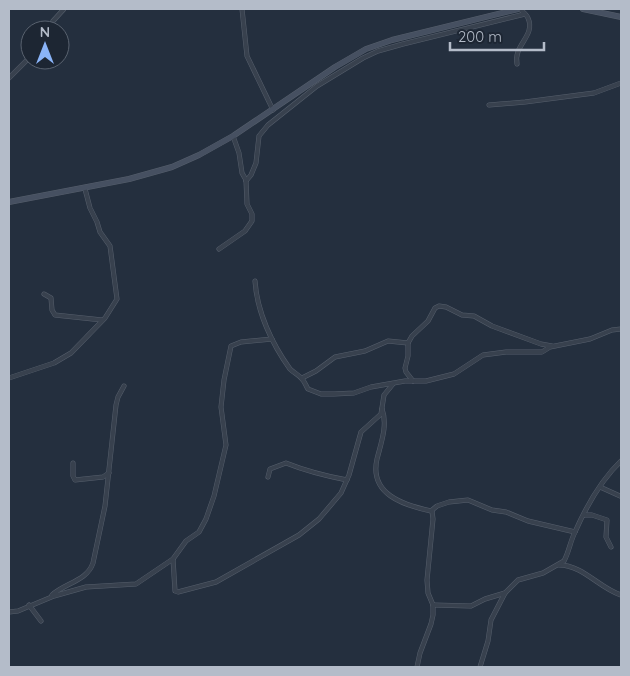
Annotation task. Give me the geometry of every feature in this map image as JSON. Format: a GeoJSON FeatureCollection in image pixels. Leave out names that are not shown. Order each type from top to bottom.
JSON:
{"type":"FeatureCollection","features":[{"type":"Feature","properties":{"kind":"main road"},"geometry":{"type":"LineString","coordinates":[[10,200],[85,189],[129,180],[165,169],[199,155],[233,136],[336,67],[376,45],[519,9]]}},
{"type":"Feature","properties":{"kind":"main road"},"geometry":{"type":"LineString","coordinates":[[583,9],[621,17]]}},
{"type":"Feature","properties":{"kind":"street"},"geometry":{"type":"LineString","coordinates":[[56,20],[64,9]]}},
{"type":"Feature","properties":{"kind":"street"},"geometry":{"type":"LineString","coordinates":[[242,9],[247,56],[273,110]]}},
{"type":"Feature","properties":{"kind":"street"},"geometry":{"type":"LineString","coordinates":[[516,64],[516,52],[528,35],[529,20],[519,9]]}},
{"type":"Feature","properties":{"kind":"street"},"geometry":{"type":"LineString","coordinates":[[246,181],[256,164],[259,136],[268,125],[317,86],[368,55],[524,14]]}},
{"type":"Feature","properties":{"kind":"street"},"geometry":{"type":"LineString","coordinates":[[9,78],[20,67]]}},
{"type":"Feature","properties":{"kind":"street"},"geometry":{"type":"LineString","coordinates":[[489,105],[592,93],[621,83]]}},
{"type":"Feature","properties":{"kind":"street"},"geometry":{"type":"LineString","coordinates":[[220,249],[252,224],[252,214],[247,204],[246,181],[240,167],[239,152],[233,136]]}},
{"type":"Feature","properties":{"kind":"street"},"geometry":{"type":"LineString","coordinates":[[9,378],[54,363],[70,353],[102,320],[117,299],[110,246],[100,232],[85,189]]}},
{"type":"Feature","properties":{"kind":"street"},"geometry":{"type":"LineString","coordinates":[[255,281],[257,299],[272,338],[290,369],[302,378],[310,391],[327,394],[354,392],[393,384],[423,382],[451,376],[483,355],[506,352],[541,352],[555,346],[590,339],[621,328]]}},
{"type":"Feature","properties":{"kind":"street"},"geometry":{"type":"LineString","coordinates":[[44,294],[50,298],[52,310],[55,314],[102,320]]}},
{"type":"Feature","properties":{"kind":"street"},"geometry":{"type":"LineString","coordinates":[[413,382],[405,368],[408,356],[408,343],[412,336],[428,321],[435,308],[442,306],[458,313],[474,316],[492,326],[542,344],[555,346]]}},
{"type":"Feature","properties":{"kind":"street"},"geometry":{"type":"LineString","coordinates":[[9,612],[18,611],[51,597],[91,585],[136,584],[173,559],[186,541],[199,532],[214,496],[226,445],[221,407],[231,346],[241,342],[272,338]]}},
{"type":"Feature","properties":{"kind":"street"},"geometry":{"type":"LineString","coordinates":[[302,378],[316,371],[335,357],[388,342],[408,343]]}},
{"type":"Feature","properties":{"kind":"street"},"geometry":{"type":"LineString","coordinates":[[384,396],[393,384]]}},
{"type":"Feature","properties":{"kind":"street"},"geometry":{"type":"LineString","coordinates":[[51,597],[91,569],[105,506],[116,405],[124,386]]}},
{"type":"Feature","properties":{"kind":"street"},"geometry":{"type":"LineString","coordinates":[[173,559],[174,590],[176,592],[202,587],[216,582],[263,556],[310,527],[334,502],[347,480],[362,432],[381,414],[384,396],[379,386]]}},
{"type":"Feature","properties":{"kind":"street"},"geometry":{"type":"LineString","coordinates":[[382,408],[384,423],[377,464],[378,483],[384,490],[405,504],[432,511]]}},
{"type":"Feature","properties":{"kind":"street"},"geometry":{"type":"LineString","coordinates":[[480,667],[492,620],[505,593],[518,580],[543,573],[564,561],[584,515],[610,471],[621,461]]}},
{"type":"Feature","properties":{"kind":"street"},"geometry":{"type":"LineString","coordinates":[[73,463],[73,476],[75,480],[109,474]]}},
{"type":"Feature","properties":{"kind":"street"},"geometry":{"type":"LineString","coordinates":[[268,476],[270,469],[286,463],[294,468],[347,480]]}},
{"type":"Feature","properties":{"kind":"street"},"geometry":{"type":"LineString","coordinates":[[600,487],[620,496]]}},
{"type":"Feature","properties":{"kind":"street"},"geometry":{"type":"LineString","coordinates":[[432,511],[438,506],[468,500],[492,510],[506,512],[528,522],[575,532]]}},
{"type":"Feature","properties":{"kind":"street"},"geometry":{"type":"LineString","coordinates":[[417,667],[431,624],[433,606],[428,593],[427,580],[433,519],[432,511]]}},
{"type":"Feature","properties":{"kind":"street"},"geometry":{"type":"LineString","coordinates":[[584,515],[592,515],[607,520],[606,537],[611,547]]}},
{"type":"Feature","properties":{"kind":"street"},"geometry":{"type":"LineString","coordinates":[[559,565],[574,567],[611,591],[621,594]]}},
{"type":"Feature","properties":{"kind":"street"},"geometry":{"type":"LineString","coordinates":[[433,606],[471,606],[505,593]]}},
{"type":"Feature","properties":{"kind":"street"},"geometry":{"type":"LineString","coordinates":[[29,605],[41,621]]}}]}
